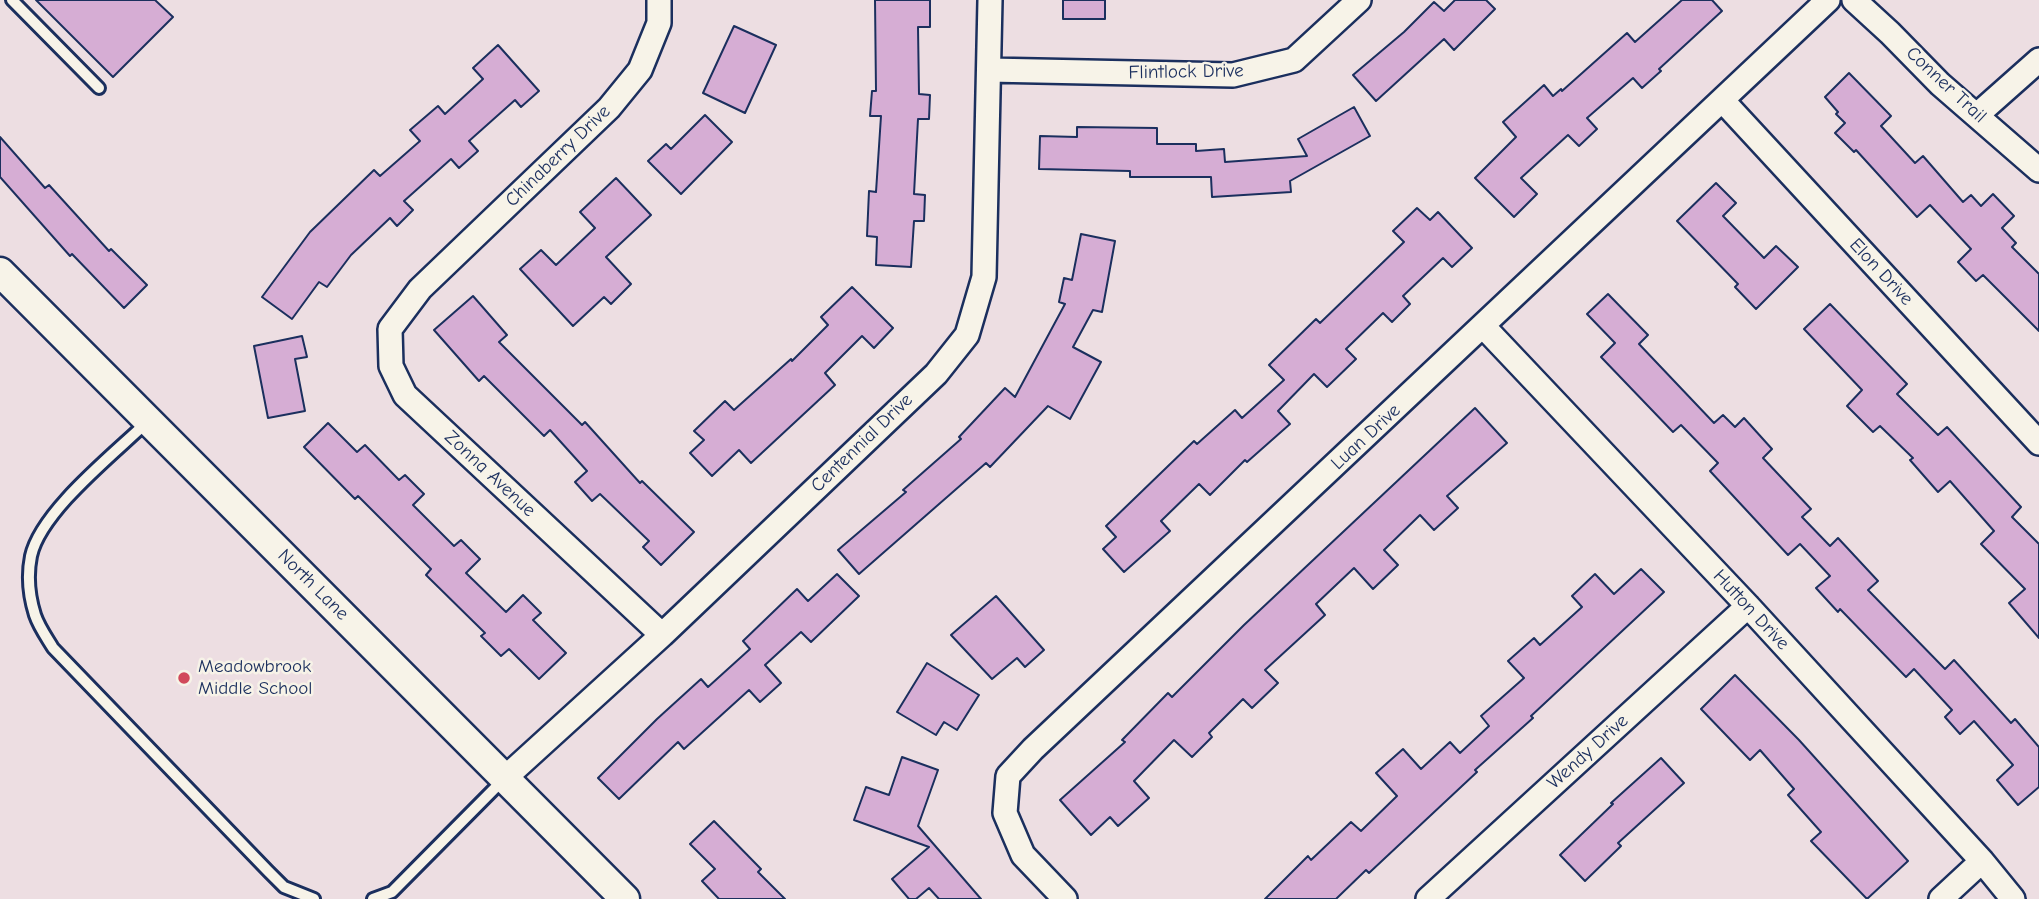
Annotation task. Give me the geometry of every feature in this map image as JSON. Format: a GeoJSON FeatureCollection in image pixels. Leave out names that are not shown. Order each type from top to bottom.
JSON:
{"type":"FeatureCollection","features":[{"type":"Feature","properties":{"kind":"street","name":"Chinaberry Drive"},"geometry":{"type":"LineString","coordinates":[[419,289],[609,108],[625,89],[640,70],[659,23],[659,0]]}},
{"type":"Feature","properties":{"kind":"street","name":"Centennial Drive"},"geometry":{"type":"LineString","coordinates":[[506,778],[662,635],[936,373],[967,335],[984,277],[990,0]]}},
{"type":"Feature","properties":{"kind":"street","name":"Flintlock Drive"},"geometry":{"type":"LineString","coordinates":[[989,70],[1242,74],[1294,60],[1359,0]]}},
{"type":"Feature","properties":{"kind":"street","name":"Luan Drive"},"geometry":{"type":"LineString","coordinates":[[1065,899],[1023,855],[1005,813],[1008,776],[1033,749],[1723,102],[1828,0]]}},
{"type":"Feature","properties":{"kind":"street","name":"Conner Trail"},"geometry":{"type":"LineString","coordinates":[[1854,0],[1940,84],[2039,170]]}},
{"type":"Feature","properties":{"kind":"street"},"geometry":{"type":"LineString","coordinates":[[1977,115],[2039,60]]}},
{"type":"Feature","properties":{"kind":"street","name":"Elon Drive"},"geometry":{"type":"LineString","coordinates":[[1723,102],[2039,443]]}},
{"type":"Feature","properties":{"kind":"street","name":"North Lane"},"geometry":{"type":"LineString","coordinates":[[0,272],[625,899]]}},
{"type":"Feature","properties":{"kind":"street","name":"Zonna Avenue"},"geometry":{"type":"LineString","coordinates":[[419,289],[390,329],[391,366],[405,395],[662,635]]}},
{"type":"Feature","properties":{"kind":"street","name":"Hutton Drive"},"geometry":{"type":"LineString","coordinates":[[1483,326],[1748,606],[1982,861],[2013,899]]}},
{"type":"Feature","properties":{"kind":"street","name":"Wendy Drive"},"geometry":{"type":"LineString","coordinates":[[1428,899],[1748,606]]}},
{"type":"Feature","properties":{"kind":"street"},"geometry":{"type":"LineString","coordinates":[[1941,899],[1982,861]]}},
{"type":"Feature","properties":{"kind":"lane"},"geometry":{"type":"LineString","coordinates":[[12,0],[99,88]]}},
{"type":"Feature","properties":{"kind":"lane"},"geometry":{"type":"LineString","coordinates":[[149,421],[65,500],[47,524],[32,554],[28,586],[36,618],[54,648],[268,872],[284,887],[314,899]]}},
{"type":"Feature","properties":{"kind":"lane"},"geometry":{"type":"LineString","coordinates":[[373,899],[392,892],[506,778]]}},
{"type":"Feature","properties":{"kind":"building"},"geometry":{"type":"Polygon","coordinates":[[[36,0],[155,0],[173,17],[113,77],[36,0]]]}},
{"type":"Feature","properties":{"kind":"building"},"geometry":{"type":"Polygon","coordinates":[[[875,0],[930,0],[930,27],[918,27],[919,94],[930,95],[929,119],[918,119],[914,194],[925,195],[924,221],[914,221],[911,267],[876,265],[877,237],[867,236],[869,191],[876,192],[881,116],[870,116],[872,91],[876,91],[875,0]]]}},
{"type":"Feature","properties":{"kind":"building"},"geometry":{"type":"Polygon","coordinates":[[[1063,0],[1105,0],[1105,19],[1063,19],[1063,0]]]}},
{"type":"Feature","properties":{"kind":"building"},"geometry":{"type":"Polygon","coordinates":[[[1455,0],[1486,0],[1495,9],[1454,50],[1444,39],[1376,101],[1353,75],[1404,32],[1434,2],[1444,11],[1455,0]]]}},
{"type":"Feature","properties":{"kind":"building"},"geometry":{"type":"Polygon","coordinates":[[[1682,0],[1712,0],[1722,11],[1642,88],[1633,78],[1587,118],[1597,129],[1579,146],[1568,135],[1521,178],[1537,194],[1514,217],[1475,178],[1516,137],[1503,122],[1544,85],[1553,96],[1561,89],[1562,91],[1627,33],[1635,42],[1682,0]]]}},
{"type":"Feature","properties":{"kind":"building"},"geometry":{"type":"Polygon","coordinates":[[[734,26],[776,45],[745,113],[703,93],[734,26]]]}},
{"type":"Feature","properties":{"kind":"building"},"geometry":{"type":"Polygon","coordinates":[[[498,45],[539,91],[521,107],[515,100],[469,141],[478,151],[459,168],[451,159],[404,201],[413,210],[397,226],[390,218],[351,255],[327,287],[319,282],[292,319],[262,297],[310,232],[374,170],[380,176],[420,141],[410,130],[438,106],[445,114],[483,79],[473,68],[498,45]]]}},
{"type":"Feature","properties":{"kind":"building"},"geometry":{"type":"Polygon","coordinates":[[[1849,73],[1891,116],[1881,126],[1915,163],[1923,156],[1963,202],[1971,195],[1981,206],[1993,194],[2014,216],[2002,228],[2016,243],[2012,247],[2039,274],[2039,331],[1983,275],[1976,281],[1958,262],[1971,249],[1930,205],[1917,217],[1856,150],[1854,152],[1835,133],[1845,123],[1825,97],[1849,73]]]}},
{"type":"Feature","properties":{"kind":"building"},"geometry":{"type":"Polygon","coordinates":[[[1354,107],[1370,136],[1290,181],[1291,192],[1212,197],[1211,177],[1130,177],[1130,171],[1039,169],[1040,136],[1077,137],[1077,127],[1157,128],[1157,144],[1196,144],[1196,151],[1224,149],[1225,162],[1307,156],[1298,139],[1354,107]]]}},
{"type":"Feature","properties":{"kind":"building"},"geometry":{"type":"Polygon","coordinates":[[[705,115],[732,142],[681,194],[648,161],[666,144],[671,149],[705,115]]]}},
{"type":"Feature","properties":{"kind":"building"},"geometry":{"type":"Polygon","coordinates":[[[0,137],[45,188],[49,185],[109,251],[111,249],[147,285],[124,308],[72,254],[70,256],[0,177],[0,137]]]}},
{"type":"Feature","properties":{"kind":"building"},"geometry":{"type":"Polygon","coordinates":[[[616,178],[651,215],[606,257],[631,284],[611,304],[604,297],[573,326],[520,269],[541,250],[556,265],[595,228],[580,212],[616,178]]]}},
{"type":"Feature","properties":{"kind":"building"},"geometry":{"type":"Polygon","coordinates":[[[1716,183],[1736,203],[1723,216],[1764,258],[1776,246],[1798,267],[1756,309],[1735,287],[1738,284],[1677,221],[1716,183]]]}},
{"type":"Feature","properties":{"kind":"building"},"geometry":{"type":"Polygon","coordinates":[[[1417,208],[1430,220],[1438,212],[1472,248],[1452,267],[1443,258],[1403,296],[1410,304],[1392,322],[1383,313],[1346,349],[1356,359],[1327,387],[1314,374],[1278,411],[1290,424],[1247,462],[1245,460],[1210,495],[1199,484],[1161,521],[1170,531],[1124,572],[1103,549],[1116,537],[1106,526],[1194,441],[1197,444],[1235,410],[1242,418],[1284,380],[1269,365],[1316,319],[1320,323],[1404,242],[1393,231],[1417,208]]]}},
{"type":"Feature","properties":{"kind":"building"},"geometry":{"type":"Polygon","coordinates":[[[1081,234],[1115,241],[1102,312],[1093,310],[1073,347],[1101,362],[1070,419],[1048,406],[990,467],[986,463],[859,574],[838,550],[906,492],[903,490],[961,439],[959,437],[1005,388],[1015,397],[1065,304],[1059,302],[1064,278],[1072,280],[1081,234]]]}},
{"type":"Feature","properties":{"kind":"building"},"geometry":{"type":"Polygon","coordinates":[[[852,287],[893,328],[874,348],[862,336],[825,373],[835,385],[751,463],[739,450],[712,476],[690,453],[704,440],[694,431],[725,401],[734,410],[791,359],[792,361],[828,325],[821,317],[852,287]]]}},
{"type":"Feature","properties":{"kind":"building"},"geometry":{"type":"Polygon","coordinates":[[[1608,294],[1648,335],[1639,344],[1714,423],[1723,415],[1735,427],[1744,418],[1772,449],[1763,458],[1811,509],[1802,517],[1830,546],[1838,538],[1878,581],[1868,590],[1945,669],[1954,660],[2011,723],[2015,719],[2039,747],[2039,787],[2018,805],[1997,780],[2013,765],[1974,721],[1960,734],[1945,717],[1952,710],[1914,669],[1906,677],[1816,588],[1830,576],[1800,544],[1788,555],[1710,471],[1718,463],[1681,425],[1673,432],[1601,357],[1615,343],[1587,314],[1608,294]]]}},
{"type":"Feature","properties":{"kind":"building"},"geometry":{"type":"Polygon","coordinates":[[[473,296],[507,335],[499,342],[582,425],[585,422],[640,483],[642,481],[694,532],[661,565],[643,547],[649,541],[600,494],[592,501],[575,482],[587,471],[550,430],[544,436],[484,376],[479,381],[434,330],[473,296]]]}},
{"type":"Feature","properties":{"kind":"building"},"geometry":{"type":"Polygon","coordinates":[[[1830,304],[1907,384],[1897,394],[1938,435],[1947,427],[2021,507],[2012,517],[2039,544],[2039,638],[2009,603],[2025,589],[1981,544],[1994,531],[1950,481],[1938,492],[1910,460],[1913,458],[1880,426],[1873,432],[1847,406],[1862,390],[1804,329],[1830,304]]]}},
{"type":"Feature","properties":{"kind":"building"},"geometry":{"type":"Polygon","coordinates":[[[302,336],[307,357],[295,359],[305,411],[268,418],[254,346],[302,336]]]}},
{"type":"Feature","properties":{"kind":"building"},"geometry":{"type":"Polygon","coordinates":[[[1475,408],[1507,443],[1447,496],[1458,508],[1434,530],[1420,515],[1384,550],[1398,565],[1373,589],[1354,568],[1316,604],[1325,615],[1265,670],[1278,683],[1252,708],[1243,699],[1209,733],[1212,737],[1192,757],[1174,740],[1134,781],[1149,798],[1118,826],[1110,817],[1091,835],[1060,800],[1125,742],[1122,740],[1168,693],[1172,697],[1244,625],[1475,408]]]}},
{"type":"Feature","properties":{"kind":"building"},"geometry":{"type":"Polygon","coordinates":[[[328,423],[357,452],[365,445],[399,480],[405,475],[424,494],[413,505],[454,546],[461,540],[480,559],[466,573],[506,612],[523,595],[541,613],[533,620],[566,653],[539,679],[509,649],[501,656],[481,636],[485,633],[426,575],[431,569],[358,496],[355,499],[304,447],[328,423]]]}},
{"type":"Feature","properties":{"kind":"building"},"geometry":{"type":"Polygon","coordinates":[[[1641,569],[1664,592],[1369,873],[1366,870],[1336,899],[1265,899],[1308,856],[1311,860],[1351,822],[1361,831],[1397,796],[1376,773],[1403,749],[1421,769],[1450,742],[1460,753],[1489,726],[1481,716],[1524,678],[1508,661],[1534,638],[1540,645],[1582,607],[1572,596],[1595,574],[1614,594],[1641,569]]]}},
{"type":"Feature","properties":{"kind":"building"},"geometry":{"type":"Polygon","coordinates":[[[837,574],[859,596],[811,642],[801,632],[765,665],[781,683],[760,702],[749,690],[684,749],[678,742],[619,799],[598,778],[701,679],[708,687],[750,649],[743,641],[797,589],[808,601],[837,574]]]}},
{"type":"Feature","properties":{"kind":"building"},"geometry":{"type":"Polygon","coordinates":[[[996,596],[1044,650],[1025,667],[1017,658],[992,679],[951,635],[996,596]]]}},
{"type":"Feature","properties":{"kind":"building"},"geometry":{"type":"Polygon","coordinates":[[[927,663],[979,695],[957,730],[944,722],[936,735],[897,712],[927,663]]]}},
{"type":"Feature","properties":{"kind":"building"},"geometry":{"type":"Polygon","coordinates":[[[1735,675],[1799,740],[1908,861],[1867,899],[1811,841],[1821,832],[1788,795],[1794,789],[1760,750],[1750,760],[1701,709],[1735,675]]]}},
{"type":"Feature","properties":{"kind":"building"},"geometry":{"type":"Polygon","coordinates":[[[902,757],[938,770],[918,826],[981,899],[939,899],[929,888],[916,899],[909,899],[892,879],[929,847],[854,820],[866,787],[889,795],[902,757]]]}},
{"type":"Feature","properties":{"kind":"building"},"geometry":{"type":"Polygon","coordinates":[[[1661,758],[1684,783],[1618,843],[1621,846],[1585,881],[1560,855],[1613,804],[1611,803],[1661,758]]]}},
{"type":"Feature","properties":{"kind":"building"},"geometry":{"type":"Polygon","coordinates":[[[714,821],[761,869],[758,872],[785,899],[719,899],[702,881],[715,869],[690,844],[714,821]]]}},
{"type":"Feature","properties":{"kind":"place","name":"Meadowbrook Middle School"},"geometry":{"type":"Point","coordinates":[184,678]}}]}
